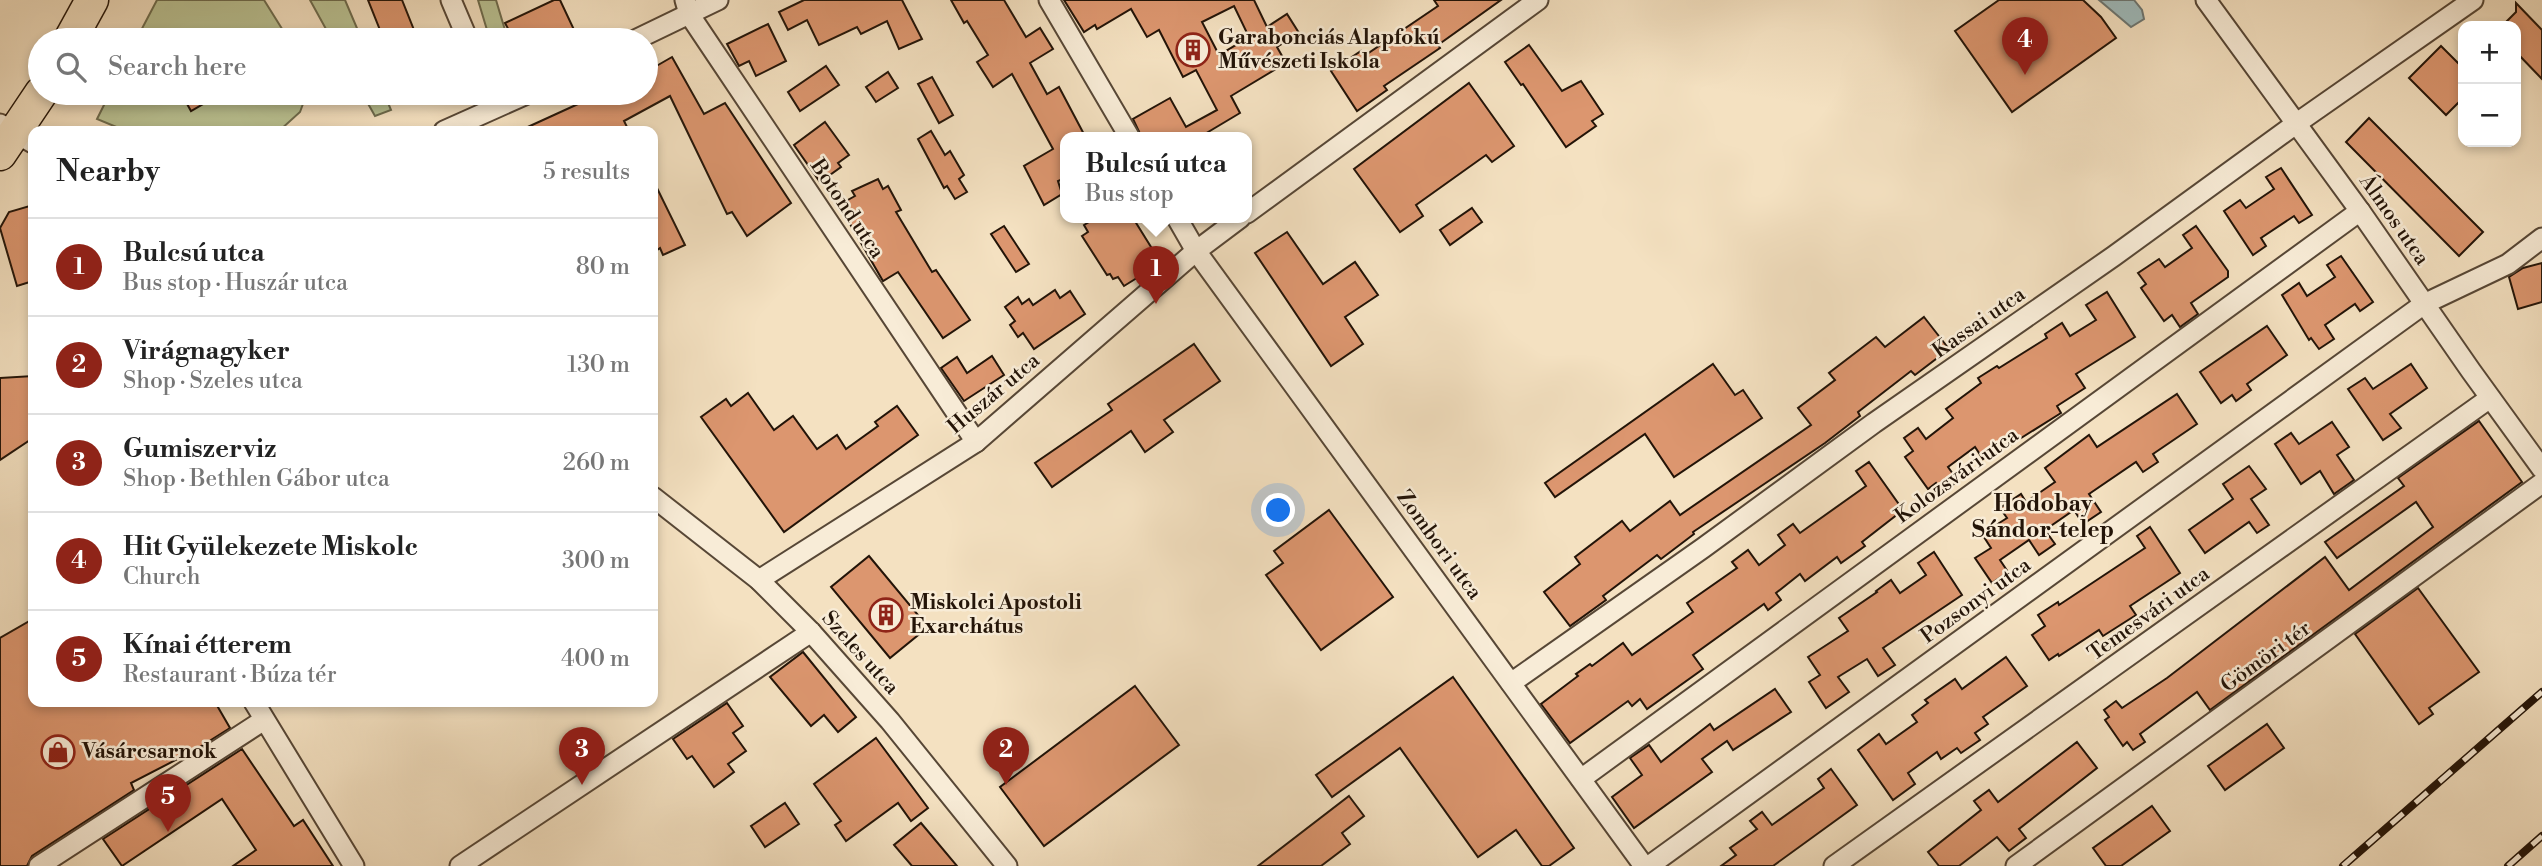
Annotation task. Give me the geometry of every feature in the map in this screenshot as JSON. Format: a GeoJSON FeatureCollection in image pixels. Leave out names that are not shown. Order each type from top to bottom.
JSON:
{"type":"FeatureCollection","features":[{"type":"Feature","properties":{"kind":"main road"},"geometry":{"type":"LineString","coordinates":[[77,28],[92,0]]}},
{"type":"Feature","properties":{"kind":"main road"},"geometry":{"type":"LineString","coordinates":[[16,137],[34,105]]}},
{"type":"Feature","properties":{"kind":"street"},"geometry":{"type":"LineString","coordinates":[[451,0],[463,28]]}},
{"type":"Feature","properties":{"kind":"street"},"geometry":{"type":"LineString","coordinates":[[654,28],[687,7],[718,0]]}},
{"type":"Feature","properties":{"kind":"street"},"geometry":{"type":"LineString","coordinates":[[1049,0],[1126,132]]}},
{"type":"Feature","properties":{"kind":"street"},"geometry":{"type":"LineString","coordinates":[[1252,209],[1538,0]]}},
{"type":"Feature","properties":{"kind":"street","name":"Álmos utca"},"geometry":{"type":"LineString","coordinates":[[2206,0],[2297,123],[2542,469]]}},
{"type":"Feature","properties":{"kind":"street","name":"Kassai utca"},"geometry":{"type":"LineString","coordinates":[[1511,683],[2473,0]]}},
{"type":"Feature","properties":{"kind":"street","name":"Botond utca"},"geometry":{"type":"LineString","coordinates":[[687,7],[975,442]]}},
{"type":"Feature","properties":{"kind":"street"},"geometry":{"type":"LineString","coordinates":[[452,126],[486,105]]}},
{"type":"Feature","properties":{"kind":"street","name":"Kolozsvári utca"},"geometry":{"type":"LineString","coordinates":[[1581,779],[2360,211]]}},
{"type":"Feature","properties":{"kind":"street","name":"Zombori utca"},"geometry":{"type":"LineString","coordinates":[[1180,223],[1196,251],[1647,866]]}},
{"type":"Feature","properties":{"kind":"street","name":"Huszár utca"},"geometry":{"type":"LineString","coordinates":[[759,580],[975,442],[1196,251],[1233,223]]}},
{"type":"Feature","properties":{"kind":"street","name":"Pozsonyi utca"},"geometry":{"type":"LineString","coordinates":[[1647,866],[2424,304],[2508,264],[2542,238]]}},
{"type":"Feature","properties":{"kind":"street","name":"Temesvári utca"},"geometry":{"type":"LineString","coordinates":[[1835,866],[2490,398]]}},
{"type":"Feature","properties":{"kind":"street","name":"Gömöri tér"},"geometry":{"type":"LineString","coordinates":[[2016,866],[2542,483]]}},
{"type":"Feature","properties":{"kind":"street","name":"Szeles utca"},"geometry":{"type":"LineString","coordinates":[[658,501],[759,580],[811,632],[890,721],[1007,866]]}},
{"type":"Feature","properties":{"kind":"street"},"geometry":{"type":"LineString","coordinates":[[460,866],[811,632]]}},
{"type":"Feature","properties":{"kind":"street"},"geometry":{"type":"LineString","coordinates":[[257,707],[354,866]]}},
{"type":"Feature","properties":{"kind":"street"},"geometry":{"type":"LineString","coordinates":[[39,866],[264,720]]}},
{"type":"Feature","properties":{"kind":"green space"},"geometry":{"type":"Polygon","coordinates":[[[157,0],[264,0],[282,28],[142,28],[157,0]]]}},
{"type":"Feature","properties":{"kind":"green space"},"geometry":{"type":"Polygon","coordinates":[[[310,0],[345,0],[357,28],[325,28],[310,0]]]}},
{"type":"Feature","properties":{"kind":"green space"},"geometry":{"type":"Polygon","coordinates":[[[478,0],[496,0],[504,28],[486,28],[478,0]]]}},
{"type":"Feature","properties":{"kind":"green space"},"geometry":{"type":"Polygon","coordinates":[[[104,105],[303,105],[300,112],[285,126],[114,126],[97,119],[104,105]]]}},
{"type":"Feature","properties":{"kind":"green space"},"geometry":{"type":"Polygon","coordinates":[[[369,105],[389,105],[391,110],[375,116],[369,105]]]}},
{"type":"Feature","properties":{"kind":"water"},"geometry":{"type":"Polygon","coordinates":[[[2099,0],[2134,0],[2142,10],[2144,19],[2131,27],[2099,0]]]}},
{"type":"Feature","properties":{"kind":"building"},"geometry":{"type":"Polygon","coordinates":[[[368,0],[402,0],[413,28],[379,28],[368,0]]]}},
{"type":"Feature","properties":{"kind":"building"},"geometry":{"type":"Polygon","coordinates":[[[554,0],[560,0],[573,28],[508,28],[505,23],[554,0]]]}},
{"type":"Feature","properties":{"kind":"building"},"geometry":{"type":"Polygon","coordinates":[[[804,0],[902,0],[922,39],[899,49],[887,21],[861,34],[857,27],[819,45],[807,20],[788,30],[779,12],[804,0]]]}},
{"type":"Feature","properties":{"kind":"building"},"geometry":{"type":"Polygon","coordinates":[[[951,0],[1004,0],[1026,37],[1040,28],[1053,49],[1030,63],[1047,94],[1059,87],[1083,132],[1060,132],[1060,195],[1044,205],[1024,166],[1053,149],[1012,74],[993,87],[977,62],[988,55],[967,21],[964,23],[951,0]]]}},
{"type":"Feature","properties":{"kind":"building"},"geometry":{"type":"Polygon","coordinates":[[[1064,0],[1254,0],[1267,27],[1287,14],[1299,33],[1277,47],[1286,63],[1231,96],[1240,113],[1208,132],[1139,132],[1133,119],[1170,98],[1186,127],[1217,110],[1196,70],[1183,77],[1159,30],[1147,37],[1131,9],[1097,29],[1095,25],[1084,32],[1064,0]],[[1234,6],[1202,22],[1219,55],[1249,37],[1234,6]]]}},
{"type":"Feature","properties":{"kind":"building"},"geometry":{"type":"Polygon","coordinates":[[[1434,0],[1501,0],[1438,45],[1440,48],[1384,86],[1387,90],[1357,111],[1331,71],[1361,51],[1364,56],[1438,6],[1434,0]]]}},
{"type":"Feature","properties":{"kind":"building"},"geometry":{"type":"Polygon","coordinates":[[[1999,0],[2083,0],[2101,17],[2116,38],[2012,112],[1955,31],[1999,0]]]}},
{"type":"Feature","properties":{"kind":"building"},"geometry":{"type":"Polygon","coordinates":[[[2516,3],[2542,30],[2542,79],[2521,57],[2521,21],[2507,21],[2516,12],[2516,3]]]}},
{"type":"Feature","properties":{"kind":"building"},"geometry":{"type":"Polygon","coordinates":[[[768,24],[786,61],[756,76],[749,61],[739,66],[727,44],[768,24]]]}},
{"type":"Feature","properties":{"kind":"building"},"geometry":{"type":"Polygon","coordinates":[[[1529,45],[1562,91],[1581,81],[1603,114],[1592,121],[1596,126],[1566,147],[1505,62],[1529,45]]]}},
{"type":"Feature","properties":{"kind":"building"},"geometry":{"type":"Polygon","coordinates":[[[2441,46],[2458,63],[2458,103],[2446,115],[2409,78],[2441,46]]]}},
{"type":"Feature","properties":{"kind":"building"},"geometry":{"type":"Polygon","coordinates":[[[672,57],[704,114],[725,103],[791,203],[747,236],[732,212],[727,214],[670,96],[658,103],[658,65],[672,57]]]}},
{"type":"Feature","properties":{"kind":"building"},"geometry":{"type":"Polygon","coordinates":[[[826,66],[839,85],[800,111],[788,92],[826,66]]]}},
{"type":"Feature","properties":{"kind":"building"},"geometry":{"type":"Polygon","coordinates":[[[888,72],[898,88],[876,102],[866,87],[888,72]]]}},
{"type":"Feature","properties":{"kind":"building"},"geometry":{"type":"Polygon","coordinates":[[[932,77],[953,115],[939,123],[918,84],[932,77]]]}},
{"type":"Feature","properties":{"kind":"building"},"geometry":{"type":"Polygon","coordinates":[[[1469,83],[1514,146],[1492,162],[1486,155],[1416,205],[1423,216],[1400,232],[1354,169],[1469,83]]]}},
{"type":"Feature","properties":{"kind":"building"},"geometry":{"type":"Polygon","coordinates":[[[188,105],[201,105],[191,111],[188,105]]]}},
{"type":"Feature","properties":{"kind":"building"},"geometry":{"type":"Polygon","coordinates":[[[576,105],[653,105],[624,121],[626,126],[530,126],[576,105]]]}},
{"type":"Feature","properties":{"kind":"building"},"geometry":{"type":"Polygon","coordinates":[[[2369,118],[2483,232],[2459,256],[2346,142],[2369,118]]]}},
{"type":"Feature","properties":{"kind":"building"},"geometry":{"type":"Polygon","coordinates":[[[825,122],[849,155],[838,163],[841,167],[820,182],[794,145],[825,122]]]}},
{"type":"Feature","properties":{"kind":"building"},"geometry":{"type":"Polygon","coordinates":[[[931,131],[945,155],[950,151],[964,175],[959,179],[967,192],[955,199],[947,186],[944,188],[918,139],[931,131]]]}},
{"type":"Feature","properties":{"kind":"building"},"geometry":{"type":"Polygon","coordinates":[[[2281,168],[2312,215],[2299,223],[2294,216],[2261,238],[2266,246],[2253,255],[2224,211],[2240,200],[2246,208],[2274,189],[2266,177],[2281,168]]]}},
{"type":"Feature","properties":{"kind":"building"},"geometry":{"type":"Polygon","coordinates":[[[878,179],[883,189],[888,186],[901,210],[896,212],[932,272],[936,270],[970,320],[943,338],[898,272],[883,281],[839,205],[855,196],[852,191],[878,179]]]}},
{"type":"Feature","properties":{"kind":"building"},"geometry":{"type":"Polygon","coordinates":[[[658,190],[685,245],[663,255],[660,248],[658,249],[658,190]]]}},
{"type":"Feature","properties":{"kind":"building"},"geometry":{"type":"Polygon","coordinates":[[[28,206],[28,283],[17,286],[0,228],[9,212],[28,206]]]}},
{"type":"Feature","properties":{"kind":"building"},"geometry":{"type":"Polygon","coordinates":[[[1472,208],[1482,222],[1450,245],[1440,230],[1472,208]]]}},
{"type":"Feature","properties":{"kind":"building"},"geometry":{"type":"Polygon","coordinates":[[[1136,223],[1161,263],[1124,286],[1118,277],[1113,279],[1110,274],[1107,275],[1082,236],[1088,232],[1084,225],[1136,223]]]}},
{"type":"Feature","properties":{"kind":"building"},"geometry":{"type":"Polygon","coordinates":[[[1004,226],[1029,264],[1016,272],[991,234],[1004,226]]]}},
{"type":"Feature","properties":{"kind":"building"},"geometry":{"type":"Polygon","coordinates":[[[2196,226],[2228,271],[2228,277],[2191,303],[2198,314],[2180,327],[2172,315],[2164,321],[2141,288],[2146,284],[2138,273],[2159,259],[2165,267],[2192,248],[2183,235],[2196,226]]]}},
{"type":"Feature","properties":{"kind":"building"},"geometry":{"type":"Polygon","coordinates":[[[1287,232],[1323,284],[1355,262],[1378,295],[1345,317],[1363,344],[1331,366],[1255,253],[1287,232]]]}},
{"type":"Feature","properties":{"kind":"building"},"geometry":{"type":"Polygon","coordinates":[[[2341,256],[2373,302],[2360,311],[2355,304],[2325,325],[2334,339],[2319,349],[2311,338],[2309,340],[2282,295],[2299,283],[2307,296],[2335,277],[2327,265],[2341,256]]]}},
{"type":"Feature","properties":{"kind":"building"},"geometry":{"type":"Polygon","coordinates":[[[2542,263],[2542,302],[2518,309],[2509,277],[2523,268],[2542,263]]]}},
{"type":"Feature","properties":{"kind":"building"},"geometry":{"type":"Polygon","coordinates":[[[1055,290],[1060,298],[1070,291],[1085,314],[1034,349],[1023,333],[1018,337],[1010,325],[1015,321],[1005,307],[1018,297],[1022,304],[1029,299],[1033,305],[1055,290]]]}},
{"type":"Feature","properties":{"kind":"building"},"geometry":{"type":"Polygon","coordinates":[[[2107,292],[2135,337],[2076,374],[2085,388],[2057,406],[2061,413],[2010,445],[2007,442],[1983,459],[1975,447],[1948,467],[1958,481],[1943,492],[1936,483],[1928,489],[1905,457],[1913,451],[1904,438],[1918,428],[1926,439],[1953,418],[1946,409],[1981,383],[1978,378],[2047,338],[2045,334],[2062,323],[2070,336],[2096,320],[2086,305],[2107,292]]]}},
{"type":"Feature","properties":{"kind":"building"},"geometry":{"type":"Polygon","coordinates":[[[1924,317],[1949,349],[1915,375],[1911,371],[1858,412],[1860,416],[1825,443],[1693,532],[1694,534],[1661,559],[1657,555],[1603,596],[1606,600],[1570,626],[1544,592],[1580,564],[1575,557],[1622,521],[1630,531],[1670,501],[1680,515],[1811,425],[1798,408],[1835,380],[1829,373],[1876,337],[1885,347],[1924,317]]]}},
{"type":"Feature","properties":{"kind":"building"},"geometry":{"type":"Polygon","coordinates":[[[2267,326],[2287,355],[2247,384],[2251,390],[2236,401],[2232,395],[2221,403],[2200,372],[2267,326]]]}},
{"type":"Feature","properties":{"kind":"building"},"geometry":{"type":"Polygon","coordinates":[[[1194,344],[1220,381],[1164,420],[1173,432],[1145,452],[1131,431],[1052,487],[1035,463],[1112,410],[1108,404],[1194,344]]]}},
{"type":"Feature","properties":{"kind":"building"},"geometry":{"type":"Polygon","coordinates":[[[992,356],[1004,375],[964,401],[941,368],[957,357],[967,373],[992,356]]]}},
{"type":"Feature","properties":{"kind":"building"},"geometry":{"type":"Polygon","coordinates":[[[1713,364],[1735,395],[1743,390],[1762,418],[1674,477],[1645,434],[1555,497],[1545,483],[1713,364]]]}},
{"type":"Feature","properties":{"kind":"building"},"geometry":{"type":"Polygon","coordinates":[[[2411,364],[2427,388],[2390,414],[2401,428],[2383,440],[2348,389],[2365,378],[2373,389],[2411,364]]]}},
{"type":"Feature","properties":{"kind":"building"},"geometry":{"type":"Polygon","coordinates":[[[28,376],[28,441],[0,460],[0,378],[28,376]]]}},
{"type":"Feature","properties":{"kind":"building"},"geometry":{"type":"Polygon","coordinates":[[[748,393],[774,430],[793,416],[817,449],[837,435],[846,449],[878,426],[875,422],[897,406],[918,435],[784,532],[701,417],[726,399],[731,406],[748,393]]]}},
{"type":"Feature","properties":{"kind":"building"},"geometry":{"type":"Polygon","coordinates":[[[2177,394],[2197,424],[2153,454],[2158,462],[2143,472],[2136,462],[2089,494],[2101,512],[2083,524],[2074,510],[2045,530],[2055,544],[2039,555],[2029,540],[2000,560],[2008,572],[1992,583],[1975,558],[1991,548],[1982,534],[2007,518],[2000,508],[2021,494],[2026,502],[2055,482],[2045,468],[2089,435],[2097,447],[2177,394]]]}},
{"type":"Feature","properties":{"kind":"building"},"geometry":{"type":"Polygon","coordinates":[[[2479,421],[2522,482],[2210,710],[2197,692],[2140,734],[2145,742],[2133,750],[2127,742],[2123,746],[2105,720],[2109,717],[2104,710],[2116,701],[2122,708],[2167,678],[2325,557],[2349,590],[2433,527],[2416,502],[2337,558],[2325,542],[2404,486],[2398,478],[2479,421]]]}},
{"type":"Feature","properties":{"kind":"building"},"geometry":{"type":"Polygon","coordinates":[[[2332,422],[2349,447],[2337,455],[2354,480],[2334,494],[2320,471],[2301,484],[2275,444],[2291,433],[2299,444],[2332,422]]]}},
{"type":"Feature","properties":{"kind":"building"},"geometry":{"type":"Polygon","coordinates":[[[1869,462],[1903,510],[1862,542],[1865,546],[1841,563],[1837,557],[1805,581],[1800,574],[1776,593],[1781,600],[1768,610],[1764,604],[1693,655],[1703,669],[1647,709],[1640,699],[1632,706],[1628,701],[1570,743],[1541,704],[1578,676],[1576,674],[1590,664],[1592,666],[1623,643],[1632,655],[1693,612],[1687,603],[1737,568],[1732,562],[1748,550],[1759,565],[1785,545],[1778,535],[1793,524],[1800,533],[1866,486],[1856,471],[1869,462]]]}},
{"type":"Feature","properties":{"kind":"building"},"geometry":{"type":"Polygon","coordinates":[[[2249,466],[2266,489],[2251,499],[2269,525],[2257,533],[2249,522],[2205,553],[2189,530],[2233,499],[2223,484],[2249,466]]]}},
{"type":"Feature","properties":{"kind":"building"},"geometry":{"type":"Polygon","coordinates":[[[1329,510],[1393,597],[1321,650],[1266,575],[1283,563],[1274,551],[1329,510]]]}},
{"type":"Feature","properties":{"kind":"building"},"geometry":{"type":"Polygon","coordinates":[[[2150,527],[2180,573],[2130,606],[2136,615],[2103,636],[2099,630],[2049,660],[2032,635],[2045,626],[2038,615],[2058,602],[2059,605],[2145,548],[2137,536],[2150,527]]]}},
{"type":"Feature","properties":{"kind":"building"},"geometry":{"type":"Polygon","coordinates":[[[1934,552],[1962,595],[1883,648],[1895,665],[1878,676],[1867,659],[1838,677],[1849,692],[1826,708],[1809,682],[1820,675],[1808,657],[1848,631],[1839,618],[1891,580],[1900,593],[1926,575],[1918,563],[1934,552]]]}},
{"type":"Feature","properties":{"kind":"building","name":"Miskolci Apostoli Exarchátus"},"geometry":{"type":"Polygon","coordinates":[[[869,556],[928,627],[890,658],[831,587],[869,556]]]}},
{"type":"Feature","properties":{"kind":"building"},"geometry":{"type":"Polygon","coordinates":[[[2418,588],[2479,672],[2429,708],[2433,714],[2419,724],[2355,634],[2418,588]]]}},
{"type":"Feature","properties":{"kind":"building","name":"Vásárcsarnok"},"geometry":{"type":"Polygon","coordinates":[[[28,622],[28,707],[218,707],[230,728],[195,750],[131,783],[134,790],[32,856],[27,866],[0,866],[0,638],[28,622]]]}},
{"type":"Feature","properties":{"kind":"building"},"geometry":{"type":"Polygon","coordinates":[[[803,652],[856,717],[838,732],[824,715],[811,726],[770,677],[803,652]]]}},
{"type":"Feature","properties":{"kind":"building"},"geometry":{"type":"Polygon","coordinates":[[[2006,657],[2027,686],[1983,717],[1988,724],[1975,733],[1980,740],[1961,753],[1957,748],[1941,759],[1937,752],[1908,773],[1915,784],[1893,800],[1858,750],[1879,734],[1886,744],[1917,722],[1912,715],[1928,703],[1925,700],[1955,679],[1962,689],[2006,657]]]}},
{"type":"Feature","properties":{"kind":"building"},"geometry":{"type":"Polygon","coordinates":[[[1453,677],[1574,848],[1549,866],[1542,866],[1516,830],[1478,857],[1400,748],[1332,797],[1316,775],[1453,677]]]}},
{"type":"Feature","properties":{"kind":"building"},"geometry":{"type":"Polygon","coordinates":[[[1135,686],[1179,745],[1044,846],[1000,787],[1135,686]]]}},
{"type":"Feature","properties":{"kind":"building"},"geometry":{"type":"Polygon","coordinates":[[[1775,689],[1791,712],[1733,750],[1727,741],[1702,759],[1712,772],[1634,828],[1612,797],[1642,775],[1630,758],[1649,745],[1661,762],[1710,724],[1714,730],[1775,689]]]}},
{"type":"Feature","properties":{"kind":"building"},"geometry":{"type":"Polygon","coordinates":[[[727,703],[743,726],[733,733],[746,751],[728,764],[734,772],[714,787],[692,756],[687,759],[673,739],[727,703]]]}},
{"type":"Feature","properties":{"kind":"building"},"geometry":{"type":"Polygon","coordinates":[[[2267,724],[2284,748],[2225,790],[2208,766],[2267,724]]]}},
{"type":"Feature","properties":{"kind":"building"},"geometry":{"type":"Polygon","coordinates":[[[876,738],[928,808],[911,821],[898,803],[846,841],[835,825],[841,821],[814,784],[876,738]]]}},
{"type":"Feature","properties":{"kind":"building"},"geometry":{"type":"Polygon","coordinates":[[[2077,742],[2097,768],[2019,829],[2026,838],[2009,851],[1997,837],[1959,866],[1939,866],[1928,852],[1981,810],[1974,801],[1989,790],[1998,802],[2077,742]]]}},
{"type":"Feature","properties":{"kind":"building"},"geometry":{"type":"Polygon","coordinates":[[[242,749],[294,826],[303,820],[333,866],[233,866],[256,850],[222,799],[122,866],[103,839],[242,749]]]}},
{"type":"Feature","properties":{"kind":"building"},"geometry":{"type":"Polygon","coordinates":[[[1831,769],[1857,805],[1773,866],[1721,866],[1736,855],[1730,848],[1757,829],[1750,821],[1762,812],[1772,825],[1824,788],[1818,779],[1831,769]]]}},
{"type":"Feature","properties":{"kind":"building"},"geometry":{"type":"Polygon","coordinates":[[[1349,796],[1364,816],[1342,833],[1350,844],[1321,866],[1258,866],[1349,796]]]}},
{"type":"Feature","properties":{"kind":"building"},"geometry":{"type":"Polygon","coordinates":[[[785,803],[799,824],[765,847],[751,826],[785,803]]]}},
{"type":"Feature","properties":{"kind":"building"},"geometry":{"type":"Polygon","coordinates":[[[2152,806],[2170,831],[2121,866],[2106,866],[2093,848],[2152,806]]]}},
{"type":"Feature","properties":{"kind":"building"},"geometry":{"type":"Polygon","coordinates":[[[921,823],[957,866],[912,866],[894,845],[921,823]]]}},
{"type":"Feature","properties":{"kind":"railway"},"geometry":{"type":"LineString","coordinates":[[2343,866],[2542,692]]}},
{"type":"Feature","properties":{"kind":"railway"},"geometry":{"type":"LineString","coordinates":[[2508,866],[2542,836]]}},
{"type":"Feature","properties":{"kind":"place","name":"Garabonciás Alapfokú Művészeti Iskola"},"geometry":{"type":"Point","coordinates":[1193,50]}},
{"type":"Feature","properties":{"kind":"place","name":"Hit Gyülekezete Miskolc"},"geometry":{"type":"Point","coordinates":[2025,75]}},
{"type":"Feature","properties":{"kind":"place","name":"Bulcsú utca"},"geometry":{"type":"Point","coordinates":[1156,304]}},
{"type":"Feature","properties":{"kind":"place","name":"Miskolci Apostoli Exarchátus"},"geometry":{"type":"Point","coordinates":[886,615]}},
{"type":"Feature","properties":{"kind":"place","name":"Vásárcsarnok"},"geometry":{"type":"Point","coordinates":[58,752]}},
{"type":"Feature","properties":{"kind":"place","name":"Gumiszerviz"},"geometry":{"type":"Point","coordinates":[582,785]}},
{"type":"Feature","properties":{"kind":"place","name":"Virágnagyker"},"geometry":{"type":"Point","coordinates":[1006,785]}},
{"type":"Feature","properties":{"kind":"place","name":"Kínai étterem"},"geometry":{"type":"Point","coordinates":[168,832]}},
{"type":"Feature","properties":{"kind":"district","name":"Hodobay Sándor-telep"},"geometry":{"type":"Point","coordinates":[2043,517]}}]}
